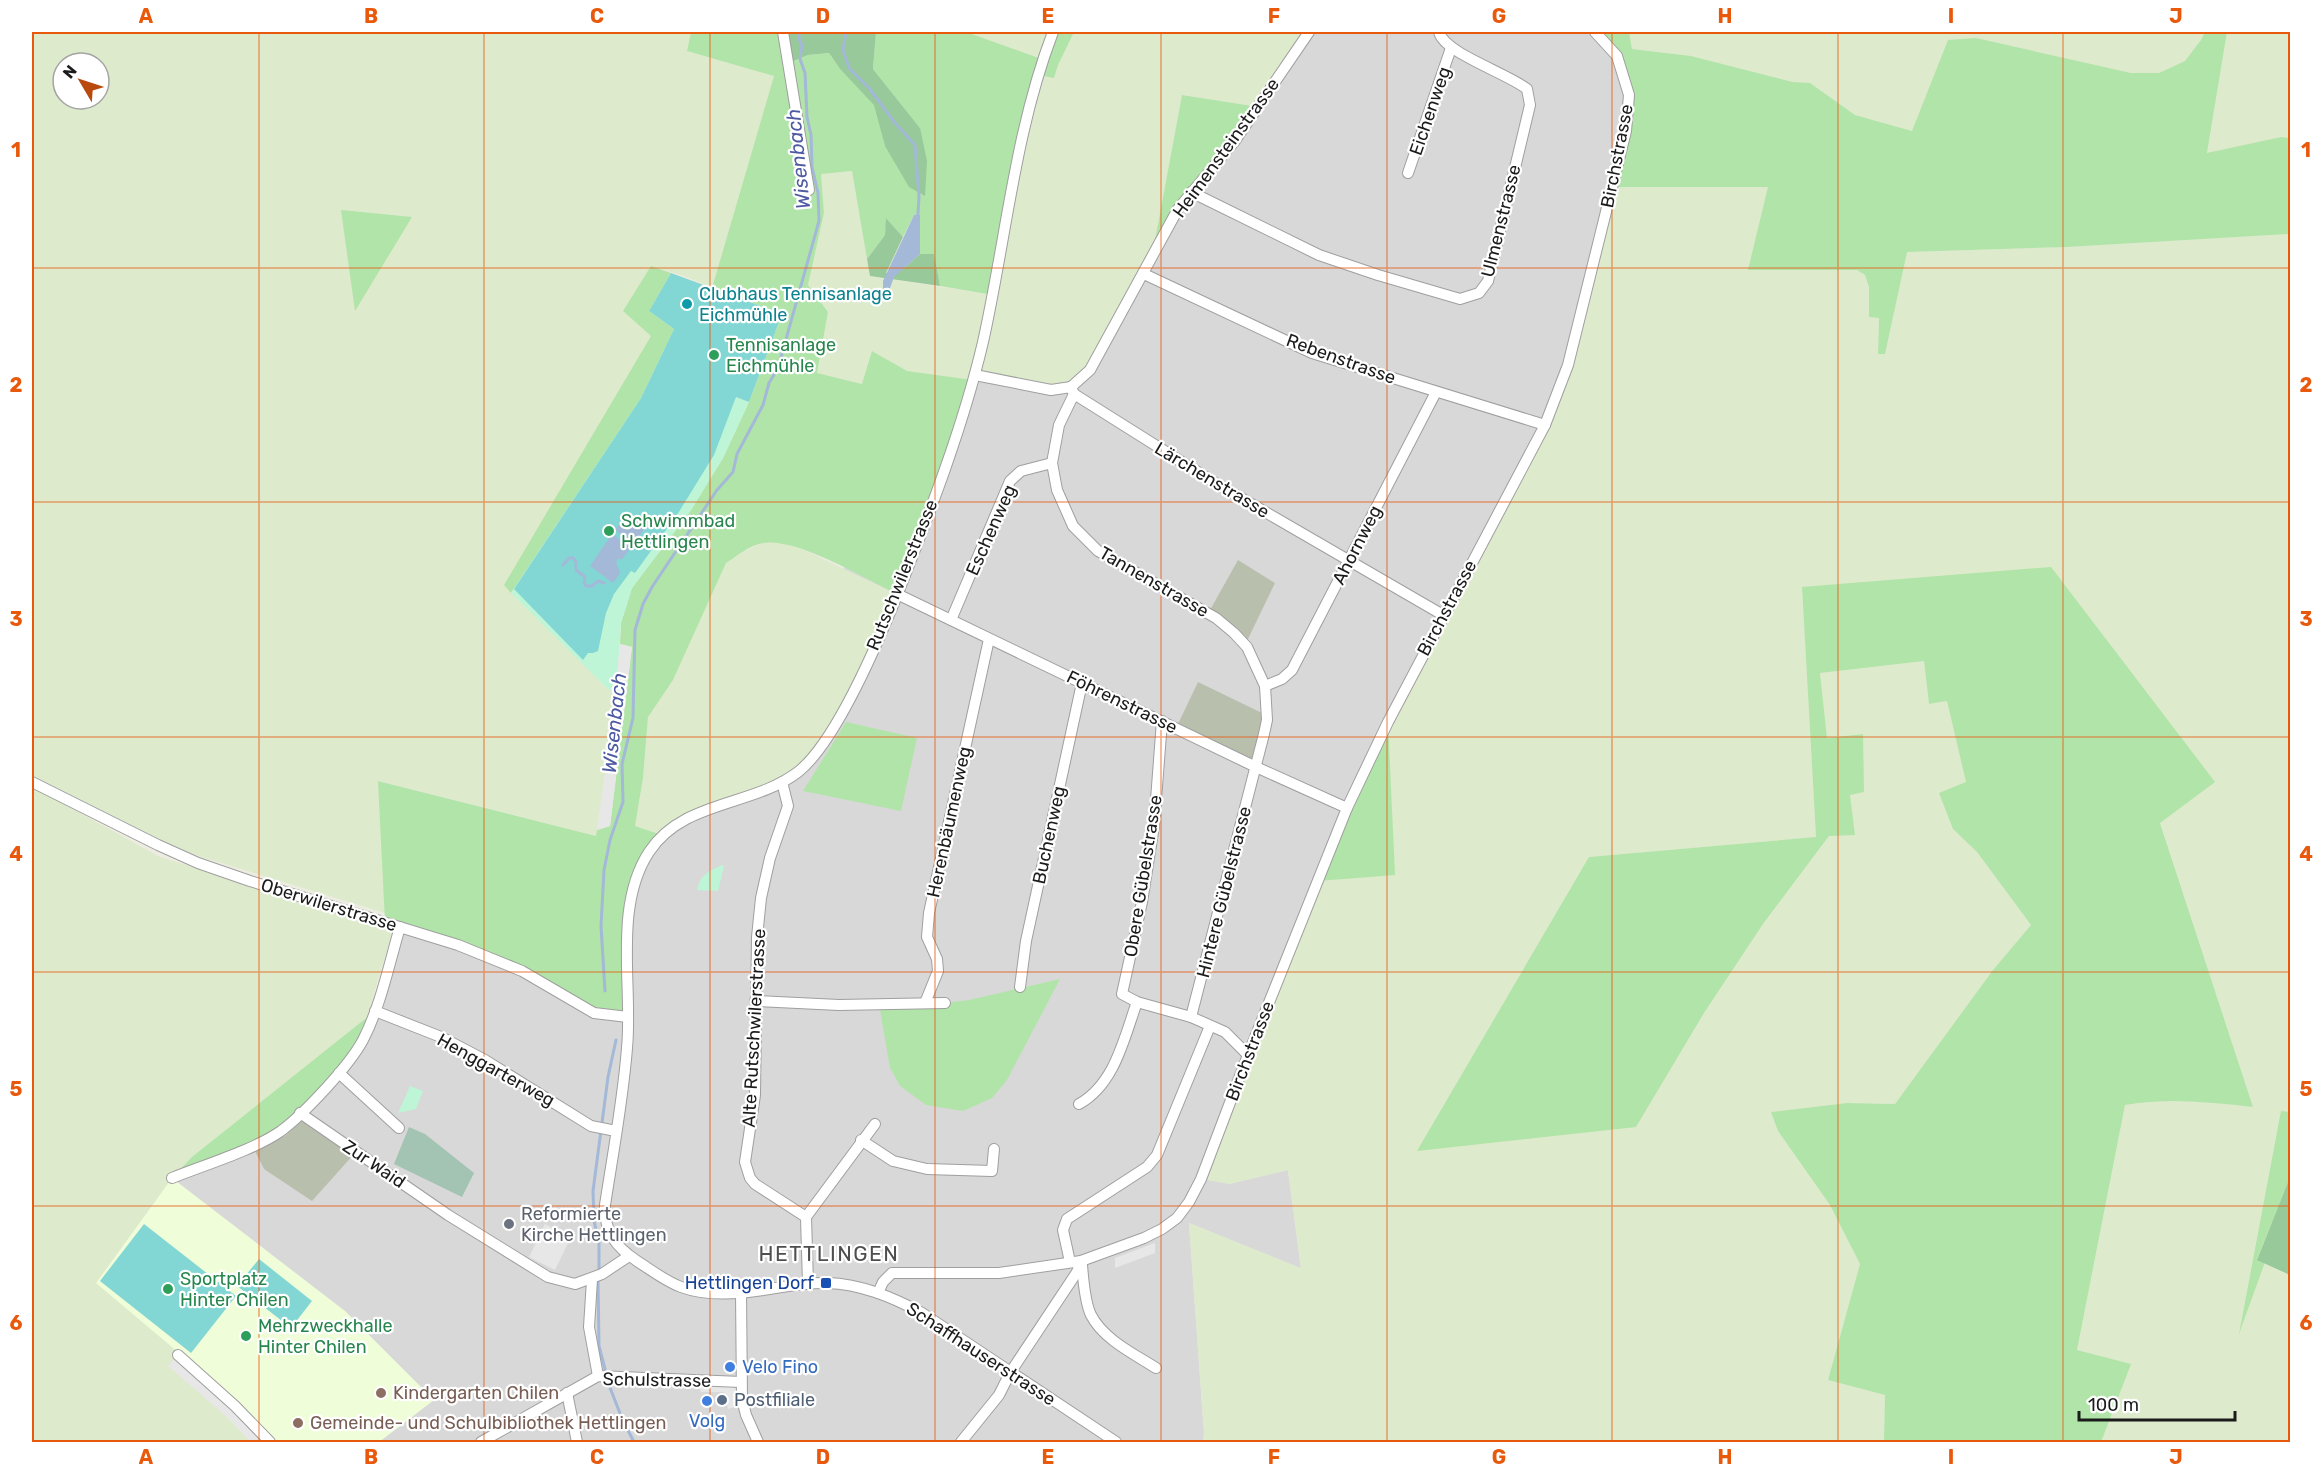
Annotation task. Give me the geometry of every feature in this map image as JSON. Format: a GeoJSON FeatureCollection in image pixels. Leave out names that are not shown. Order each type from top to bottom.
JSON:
{"type":"FeatureCollection","features":[{"type":"Feature","properties":{"kind":"street"},"geometry":{"type":"LineString","coordinates":[[783,32],[809,190]]}},
{"type":"Feature","properties":{"kind":"street","name":"Rutschwilerstrasse"},"geometry":{"type":"LineString","coordinates":[[628,1017],[629,908],[639,870],[649,852],[663,836],[692,815],[768,789],[782,782],[811,760],[824,742],[861,674],[897,594],[975,375],[1029,109],[1053,32]]}},
{"type":"Feature","properties":{"kind":"street","name":"Heimensteinstrasse"},"geometry":{"type":"LineString","coordinates":[[1072,391],[1090,370],[1178,209],[1234,142],[1309,32]]}},
{"type":"Feature","properties":{"kind":"street","name":"Ulmenstrasse"},"geometry":{"type":"LineString","coordinates":[[1191,192],[1319,255],[1460,299],[1479,293],[1488,281],[1530,105],[1527,89],[1515,79],[1451,48],[1439,32]]}},
{"type":"Feature","properties":{"kind":"street","name":"Birchstrasse"},"geometry":{"type":"LineString","coordinates":[[878,1293],[883,1282],[892,1274],[999,1273],[1076,1261],[1144,1238],[1178,1218],[1189,1202],[1201,1179],[1347,808],[1443,615],[1545,424],[1568,365],[1626,131],[1629,95],[1617,56],[1595,32]]}},
{"type":"Feature","properties":{"kind":"street","name":"Eichenweg"},"geometry":{"type":"LineString","coordinates":[[1408,173],[1451,48]]}},
{"type":"Feature","properties":{"kind":"street","name":"Rebenstrasse"},"geometry":{"type":"LineString","coordinates":[[1144,274],[1312,353],[1545,424]]}},
{"type":"Feature","properties":{"kind":"street"},"geometry":{"type":"LineString","coordinates":[[975,375],[1051,390],[1072,391]]}},
{"type":"Feature","properties":{"kind":"street","name":"Tannenstrasse"},"geometry":{"type":"LineString","coordinates":[[1072,391],[1059,425],[1052,462],[1057,490],[1072,526],[1098,551],[1216,618],[1246,647],[1265,686],[1266,720],[1256,767]]}},
{"type":"Feature","properties":{"kind":"street","name":"Lärchenstrasse"},"geometry":{"type":"LineString","coordinates":[[1072,391],[1217,484],[1443,615]]}},
{"type":"Feature","properties":{"kind":"street","name":"Ahornweg"},"geometry":{"type":"LineString","coordinates":[[1265,686],[1282,680],[1292,670],[1436,392]]}},
{"type":"Feature","properties":{"kind":"street","name":"Eschenweg"},"geometry":{"type":"LineString","coordinates":[[951,620],[1010,481],[1021,471],[1052,462]]}},
{"type":"Feature","properties":{"kind":"street","name":"Föhrenstrasse"},"geometry":{"type":"LineString","coordinates":[[897,594],[1256,767],[1347,808]]}},
{"type":"Feature","properties":{"kind":"street","name":"Herenbäumenweg"},"geometry":{"type":"LineString","coordinates":[[925,1003],[938,971],[937,959],[927,937],[929,913],[989,639]]}},
{"type":"Feature","properties":{"kind":"street","name":"Buchenweg"},"geometry":{"type":"LineString","coordinates":[[1020,987],[1026,941],[1082,683]]}},
{"type":"Feature","properties":{"kind":"street","name":"Obere Gübelstrasse"},"geometry":{"type":"LineString","coordinates":[[1137,1002],[1122,994],[1142,902],[1154,826],[1162,721]]}},
{"type":"Feature","properties":{"kind":"street","name":"Hintere Gübelstrasse"},"geometry":{"type":"LineString","coordinates":[[1191,1017],[1256,767]]}},
{"type":"Feature","properties":{"kind":"street","name":"Oberwilerstrasse"},"geometry":{"type":"LineString","coordinates":[[32,782],[198,863],[458,945],[504,962],[594,1013],[628,1017]]}},
{"type":"Feature","properties":{"kind":"street","name":"Alte Rutschwilerstrasse"},"geometry":{"type":"LineString","coordinates":[[782,782],[788,806],[770,858],[761,898],[757,937],[755,1095],[745,1162],[746,1171],[755,1184],[806,1218]]}},
{"type":"Feature","properties":{"kind":"street"},"geometry":{"type":"LineString","coordinates":[[172,1178],[263,1141],[281,1131],[339,1073],[363,1041],[375,1011],[400,927]]}},
{"type":"Feature","properties":{"kind":"street"},"geometry":{"type":"LineString","coordinates":[[756,1001],[839,1005],[945,1003]]}},
{"type":"Feature","properties":{"kind":"street"},"geometry":{"type":"LineString","coordinates":[[1079,1104],[1086,1100],[1111,1073],[1137,1002],[1191,1017],[1225,1032],[1248,1055]]}},
{"type":"Feature","properties":{"kind":"street","name":"Henggarterweg"},"geometry":{"type":"LineString","coordinates":[[375,1011],[441,1037],[485,1060],[595,1128],[612,1131]]}},
{"type":"Feature","properties":{"kind":"street","name":"Schaffhauserstrasse"},"geometry":{"type":"LineString","coordinates":[[628,1017],[627,1047],[612,1131],[604,1221],[612,1240],[629,1256],[652,1272],[681,1287],[707,1292],[741,1292],[826,1283],[854,1286],[878,1293],[922,1313],[1116,1443]]}},
{"type":"Feature","properties":{"kind":"street"},"geometry":{"type":"LineString","coordinates":[[1156,1368],[1110,1336],[1090,1315],[1076,1261],[1063,1230],[1067,1220],[1147,1167],[1157,1155],[1210,1026]]}},
{"type":"Feature","properties":{"kind":"street"},"geometry":{"type":"LineString","coordinates":[[339,1073],[399,1128]]}},
{"type":"Feature","properties":{"kind":"street","name":"Zur Waid"},"geometry":{"type":"LineString","coordinates":[[300,1113],[448,1215],[548,1277],[575,1284],[596,1277]]}},
{"type":"Feature","properties":{"kind":"street"},"geometry":{"type":"LineString","coordinates":[[808,1284],[806,1218],[874,1124]]}},
{"type":"Feature","properties":{"kind":"street"},"geometry":{"type":"LineString","coordinates":[[861,1140],[894,1161],[927,1169],[992,1171],[994,1149]]}},
{"type":"Feature","properties":{"kind":"street"},"geometry":{"type":"LineString","coordinates":[[605,1376],[589,1327],[596,1277],[629,1256]]}},
{"type":"Feature","properties":{"kind":"street"},"geometry":{"type":"LineString","coordinates":[[962,1443],[999,1395],[1010,1373],[1077,1272],[1076,1261]]}},
{"type":"Feature","properties":{"kind":"street"},"geometry":{"type":"LineString","coordinates":[[741,1292],[741,1382],[744,1407],[758,1443]]}},
{"type":"Feature","properties":{"kind":"street"},"geometry":{"type":"LineString","coordinates":[[178,1355],[235,1406],[270,1443]]}},
{"type":"Feature","properties":{"kind":"street","name":"Schulstrasse"},"geometry":{"type":"LineString","coordinates":[[482,1443],[567,1393],[605,1376],[741,1382]]}},
{"type":"Feature","properties":{"kind":"street"},"geometry":{"type":"LineString","coordinates":[[567,1393],[577,1443]]}},
{"type":"Feature","properties":{"kind":"shaded area"},"geometry":{"type":"Polygon","coordinates":[[[32,32],[691,32],[687,51],[774,76],[712,288],[687,277],[651,266],[652,336],[504,585],[607,688],[616,694],[597,836],[379,781],[385,913],[166,846],[32,776],[32,32]]]}},
{"type":"Feature","properties":{"kind":"shaded area"},"geometry":{"type":"Polygon","coordinates":[[[785,32],[876,32],[873,69],[920,128],[927,161],[925,196],[909,187],[885,146],[874,105],[840,69],[829,53],[808,55],[789,63],[785,32]]]}},
{"type":"Feature","properties":{"kind":"shaded area"},"geometry":{"type":"Polygon","coordinates":[[[966,32],[1053,32],[1043,59],[966,32]]]}},
{"type":"Feature","properties":{"kind":"shaded area"},"geometry":{"type":"Polygon","coordinates":[[[1074,32],[1309,32],[1259,107],[1182,95],[1151,262],[1090,370],[1071,387],[973,380],[906,371],[873,351],[863,384],[817,373],[828,312],[808,285],[824,213],[821,174],[852,171],[870,276],[993,295],[1038,75],[1054,77],[1074,32]]]}},
{"type":"Feature","properties":{"kind":"shaded area"},"geometry":{"type":"Polygon","coordinates":[[[1309,32],[1595,32],[1617,56],[1629,95],[1568,365],[1229,1184],[1288,1170],[1301,1269],[1189,1223],[1203,1442],[251,1442],[172,1178],[363,1041],[400,927],[627,954],[639,870],[975,375],[1178,209],[1309,32]]]}},
{"type":"Feature","properties":{"kind":"shaded area"},"geometry":{"type":"Polygon","coordinates":[[[1629,32],[2205,32],[2185,61],[2159,73],[2131,73],[1976,38],[1912,131],[1855,115],[1810,83],[1793,82],[1691,56],[1632,49],[1629,32]]]}},
{"type":"Feature","properties":{"kind":"shaded area"},"geometry":{"type":"Polygon","coordinates":[[[2227,32],[2290,32],[2290,138],[2281,137],[2207,154],[2227,32]]]}},
{"type":"Feature","properties":{"kind":"shaded area"},"geometry":{"type":"Polygon","coordinates":[[[1612,187],[1769,187],[1865,275],[1869,287],[1869,317],[1879,318],[1878,353],[1885,353],[1906,252],[2067,247],[2290,234],[2290,1442],[2101,1442],[2130,1364],[2077,1350],[2125,1105],[2148,1102],[2211,1102],[2253,1107],[2160,822],[2214,782],[2149,698],[1802,587],[1816,837],[1589,857],[1636,1127],[1704,1013],[1763,924],[1829,836],[1850,794],[1863,734],[1827,738],[1820,673],[1924,661],[1929,704],[1947,701],[1966,782],[1953,829],[1977,852],[2031,925],[1993,970],[1895,1104],[1847,1103],[1772,1112],[1778,1131],[1830,1205],[1860,1264],[1828,1380],[1885,1395],[1884,1442],[1203,1442],[1189,1223],[1301,1268],[1288,1170],[1229,1184],[1201,1179],[1388,722],[1545,424],[1568,365],[1612,187]]]}},
{"type":"Feature","properties":{"kind":"shaded area"},"geometry":{"type":"Polygon","coordinates":[[[914,215],[920,215],[920,254],[894,277],[887,292],[883,289],[883,281],[914,215]]]}},
{"type":"Feature","properties":{"kind":"shaded area"},"geometry":{"type":"Polygon","coordinates":[[[886,218],[903,237],[886,273],[904,268],[920,254],[934,254],[940,286],[870,276],[867,259],[885,235],[886,218]]]}},
{"type":"Feature","properties":{"kind":"shaded area","name":"Schwimmbad Hettlingen"},"geometry":{"type":"Polygon","coordinates":[[[671,273],[782,314],[749,402],[736,397],[714,455],[677,515],[635,573],[631,571],[614,594],[606,613],[598,651],[588,653],[583,660],[514,589],[641,398],[674,329],[649,311],[671,273]]]}},
{"type":"Feature","properties":{"kind":"shaded area","name":"Schwimmbad Hettlingen"},"geometry":{"type":"Polygon","coordinates":[[[695,381],[749,402],[723,458],[691,510],[632,588],[621,623],[616,694],[607,688],[511,593],[641,398],[695,381]]]}},
{"type":"Feature","properties":{"kind":"shaded area"},"geometry":{"type":"Polygon","coordinates":[[[625,516],[644,529],[634,544],[615,530],[625,516]]]}},
{"type":"Feature","properties":{"kind":"shaded area"},"geometry":{"type":"Polygon","coordinates":[[[612,534],[631,547],[622,560],[619,558],[616,562],[620,573],[613,583],[590,566],[612,534]]]}},
{"type":"Feature","properties":{"kind":"shaded area"},"geometry":{"type":"Polygon","coordinates":[[[762,543],[783,543],[802,549],[897,594],[838,719],[797,772],[717,806],[662,835],[635,826],[643,778],[648,716],[673,680],[726,563],[762,543]]]}},
{"type":"Feature","properties":{"kind":"shaded area"},"geometry":{"type":"Polygon","coordinates":[[[1238,560],[1275,583],[1247,641],[1210,610],[1238,560]]]}},
{"type":"Feature","properties":{"kind":"shaded area"},"geometry":{"type":"Polygon","coordinates":[[[620,644],[632,647],[610,826],[597,830],[616,694],[620,644]]]}},
{"type":"Feature","properties":{"kind":"shaded area"},"geometry":{"type":"Polygon","coordinates":[[[1198,682],[1262,713],[1261,733],[1252,760],[1178,724],[1198,682]]]}},
{"type":"Feature","properties":{"kind":"shaded area"},"geometry":{"type":"Polygon","coordinates":[[[32,787],[160,857],[393,930],[367,1017],[172,1178],[96,1283],[179,1353],[227,1417],[251,1442],[32,1442],[32,787]]]}},
{"type":"Feature","properties":{"kind":"shaded area"},"geometry":{"type":"Polygon","coordinates":[[[724,866],[718,891],[697,890],[706,874],[724,866]]]}},
{"type":"Feature","properties":{"kind":"shaded area"},"geometry":{"type":"Polygon","coordinates":[[[410,1086],[423,1091],[416,1109],[398,1113],[410,1086]]]}},
{"type":"Feature","properties":{"kind":"shaded area"},"geometry":{"type":"Polygon","coordinates":[[[303,1120],[354,1154],[312,1201],[264,1169],[255,1151],[285,1136],[303,1120]]]}},
{"type":"Feature","properties":{"kind":"shaded area"},"geometry":{"type":"Polygon","coordinates":[[[409,1127],[425,1134],[474,1173],[462,1197],[394,1164],[409,1127]]]}},
{"type":"Feature","properties":{"kind":"shaded area"},"geometry":{"type":"Polygon","coordinates":[[[2290,1177],[2290,1275],[2257,1260],[2290,1177]]]}},
{"type":"Feature","properties":{"kind":"shaded area"},"geometry":{"type":"Polygon","coordinates":[[[172,1178],[345,1311],[434,1400],[379,1442],[251,1442],[96,1283],[172,1178]]]}},
{"type":"Feature","properties":{"kind":"shaded area","name":"Sportplatz Hinter Chilen"},"geometry":{"type":"Polygon","coordinates":[[[144,1224],[236,1296],[191,1353],[100,1281],[144,1224]]]}},
{"type":"Feature","properties":{"kind":"shaded area"},"geometry":{"type":"Polygon","coordinates":[[[545,1224],[571,1237],[555,1270],[529,1257],[545,1224]]]}},
{"type":"Feature","properties":{"kind":"shaded area"},"geometry":{"type":"Polygon","coordinates":[[[1155,1243],[1155,1253],[1115,1268],[1115,1258],[1155,1243]]]}},
{"type":"Feature","properties":{"kind":"shaded area"},"geometry":{"type":"Polygon","coordinates":[[[259,1259],[312,1301],[291,1328],[237,1286],[259,1259]]]}},
{"type":"Feature","properties":{"kind":"shaded area"},"geometry":{"type":"Polygon","coordinates":[[[178,1355],[270,1442],[251,1442],[227,1417],[168,1366],[178,1355]]]}},
{"type":"Feature","properties":{"kind":"shaded area"},"geometry":{"type":"Polygon","coordinates":[[[698,1384],[735,1386],[739,1406],[728,1409],[724,1392],[701,1392],[698,1384]]]}},
{"type":"Feature","properties":{"kind":"green space"},"geometry":{"type":"Polygon","coordinates":[[[691,32],[783,32],[790,63],[808,55],[829,53],[840,69],[875,105],[885,146],[920,128],[873,69],[876,32],[966,32],[1042,59],[1053,32],[1074,32],[1054,78],[1038,75],[993,295],[940,286],[934,255],[920,254],[920,215],[918,214],[914,215],[903,237],[887,219],[885,235],[867,259],[852,171],[821,174],[824,213],[808,285],[828,312],[817,373],[862,384],[872,351],[907,371],[973,380],[897,594],[831,561],[794,546],[763,543],[753,546],[726,563],[673,680],[648,717],[643,778],[635,826],[662,835],[633,889],[628,1017],[594,1013],[541,981],[385,922],[378,781],[596,836],[597,830],[610,826],[632,647],[620,644],[621,623],[632,588],[691,510],[723,458],[749,402],[782,314],[712,288],[774,76],[687,51],[691,32]]]}},
{"type":"Feature","properties":{"kind":"green space"},"geometry":{"type":"Polygon","coordinates":[[[1595,32],[1629,32],[1632,49],[1691,56],[1793,82],[1810,83],[1855,115],[1912,131],[1948,40],[1976,38],[2131,73],[2159,73],[2185,61],[2205,32],[2227,32],[2207,153],[2281,137],[2290,138],[2290,234],[2067,247],[1907,252],[1885,354],[1878,354],[1879,318],[1869,317],[1869,287],[1865,275],[1857,270],[1748,270],[1768,187],[1612,187],[1629,95],[1617,56],[1595,32]]]}},
{"type":"Feature","properties":{"kind":"green space"},"geometry":{"type":"Polygon","coordinates":[[[1182,95],[1259,107],[1191,192],[1151,262],[1182,95]]]}},
{"type":"Feature","properties":{"kind":"green space"},"geometry":{"type":"Polygon","coordinates":[[[341,210],[412,217],[355,311],[341,210]]]}},
{"type":"Feature","properties":{"kind":"green space"},"geometry":{"type":"Polygon","coordinates":[[[651,266],[671,273],[649,311],[674,329],[641,398],[511,593],[504,585],[651,336],[623,311],[651,266]]]}},
{"type":"Feature","properties":{"kind":"green space"},"geometry":{"type":"Polygon","coordinates":[[[2051,567],[2215,782],[2160,823],[2253,1107],[2173,1101],[2125,1105],[2077,1350],[2131,1364],[2101,1442],[1884,1442],[1885,1395],[1828,1380],[1860,1264],[1830,1205],[1778,1131],[1771,1112],[1847,1103],[1895,1104],[1993,970],[2031,925],[1977,852],[1953,829],[1939,793],[1966,782],[1947,701],[1929,704],[1924,661],[1820,673],[1827,738],[1863,734],[1864,792],[1850,795],[1855,835],[1829,836],[1763,924],[1704,1013],[1636,1127],[1417,1151],[1589,857],[1816,837],[1802,587],[2051,567]]]}},
{"type":"Feature","properties":{"kind":"green space"},"geometry":{"type":"Polygon","coordinates":[[[846,722],[917,738],[901,811],[803,791],[846,722]]]}},
{"type":"Feature","properties":{"kind":"green space"},"geometry":{"type":"Polygon","coordinates":[[[1388,722],[1395,875],[1318,881],[1388,722]]]}},
{"type":"Feature","properties":{"kind":"green space"},"geometry":{"type":"Polygon","coordinates":[[[1060,979],[1007,1080],[992,1098],[963,1111],[926,1105],[900,1086],[890,1068],[879,1004],[945,1003],[969,1000],[1060,979]]]}},
{"type":"Feature","properties":{"kind":"green space"},"geometry":{"type":"Polygon","coordinates":[[[375,1011],[363,1041],[281,1131],[172,1178],[192,1157],[375,1011]]]}},
{"type":"Feature","properties":{"kind":"green space"},"geometry":{"type":"Polygon","coordinates":[[[2281,1111],[2290,1112],[2290,1177],[2257,1259],[2265,1262],[2239,1334],[2281,1111]]]}},
{"type":"Feature","properties":{"kind":"waterway","name":"Wisenbach"},"geometry":{"type":"LineString","coordinates":[[605,991],[601,926],[604,870],[610,840],[623,802],[622,764],[633,718],[635,630],[643,604],[652,587],[717,490],[733,472],[737,454],[763,405],[769,383],[778,368],[819,221],[818,193],[812,167],[811,135],[807,117],[805,73],[800,59],[802,45],[799,32]]}},
{"type":"Feature","properties":{"kind":"waterway"},"geometry":{"type":"LineString","coordinates":[[846,32],[843,50],[849,68],[869,88],[915,145],[918,214]]}},
{"type":"Feature","properties":{"kind":"waterway"},"geometry":{"type":"LineString","coordinates":[[563,565],[569,558],[573,558],[576,562],[576,570],[585,577],[586,586],[592,586],[598,581],[604,583]]}},
{"type":"Feature","properties":{"kind":"waterway","name":"Wisenbach"},"geometry":{"type":"LineString","coordinates":[[599,1272],[599,1242],[594,1221],[593,1191],[608,1077],[616,1040]]}},
{"type":"Feature","properties":{"kind":"waterway","name":"Wisenbach"},"geometry":{"type":"LineString","coordinates":[[598,1279],[599,1346],[606,1373]]}},
{"type":"Feature","properties":{"kind":"waterway","name":"Wisenbach"},"geometry":{"type":"LineString","coordinates":[[607,1380],[634,1442]]}},
{"type":"Feature","properties":{"kind":"place","name":"Clubhaus Tennisanlage Eichmühle"},"geometry":{"type":"Point","coordinates":[687,304]}},
{"type":"Feature","properties":{"kind":"place","name":"Tennisanlage Eichmühle"},"geometry":{"type":"Point","coordinates":[714,355]}},
{"type":"Feature","properties":{"kind":"place","name":"Schwimmbad Hettlingen"},"geometry":{"type":"Point","coordinates":[609,531]}},
{"type":"Feature","properties":{"kind":"place","name":"Reformierte Kirche Hettlingen"},"geometry":{"type":"Point","coordinates":[509,1224]}},
{"type":"Feature","properties":{"kind":"place","name":"Hettlingen Dorf"},"geometry":{"type":"Point","coordinates":[826,1283]}},
{"type":"Feature","properties":{"kind":"place","name":"Sportplatz Hinter Chilen"},"geometry":{"type":"Point","coordinates":[168,1289]}},
{"type":"Feature","properties":{"kind":"place","name":"Mehrzweckhalle Hinter Chilen"},"geometry":{"type":"Point","coordinates":[246,1336]}},
{"type":"Feature","properties":{"kind":"place","name":"Velo Fino"},"geometry":{"type":"Point","coordinates":[730,1367]}},
{"type":"Feature","properties":{"kind":"place","name":"Kindergarten Chilen"},"geometry":{"type":"Point","coordinates":[381,1393]}},
{"type":"Feature","properties":{"kind":"place","name":"Postfiliale"},"geometry":{"type":"Point","coordinates":[722,1400]}},
{"type":"Feature","properties":{"kind":"place","name":"Volg"},"geometry":{"type":"Point","coordinates":[707,1401]}},
{"type":"Feature","properties":{"kind":"place","name":"Gemeinde- und Schulbibliothek Hettlingen"},"geometry":{"type":"Point","coordinates":[298,1423]}},
{"type":"Feature","properties":{"kind":"district","name":"HETTLINGEN"},"geometry":{"type":"Point","coordinates":[829,1254]}}]}
